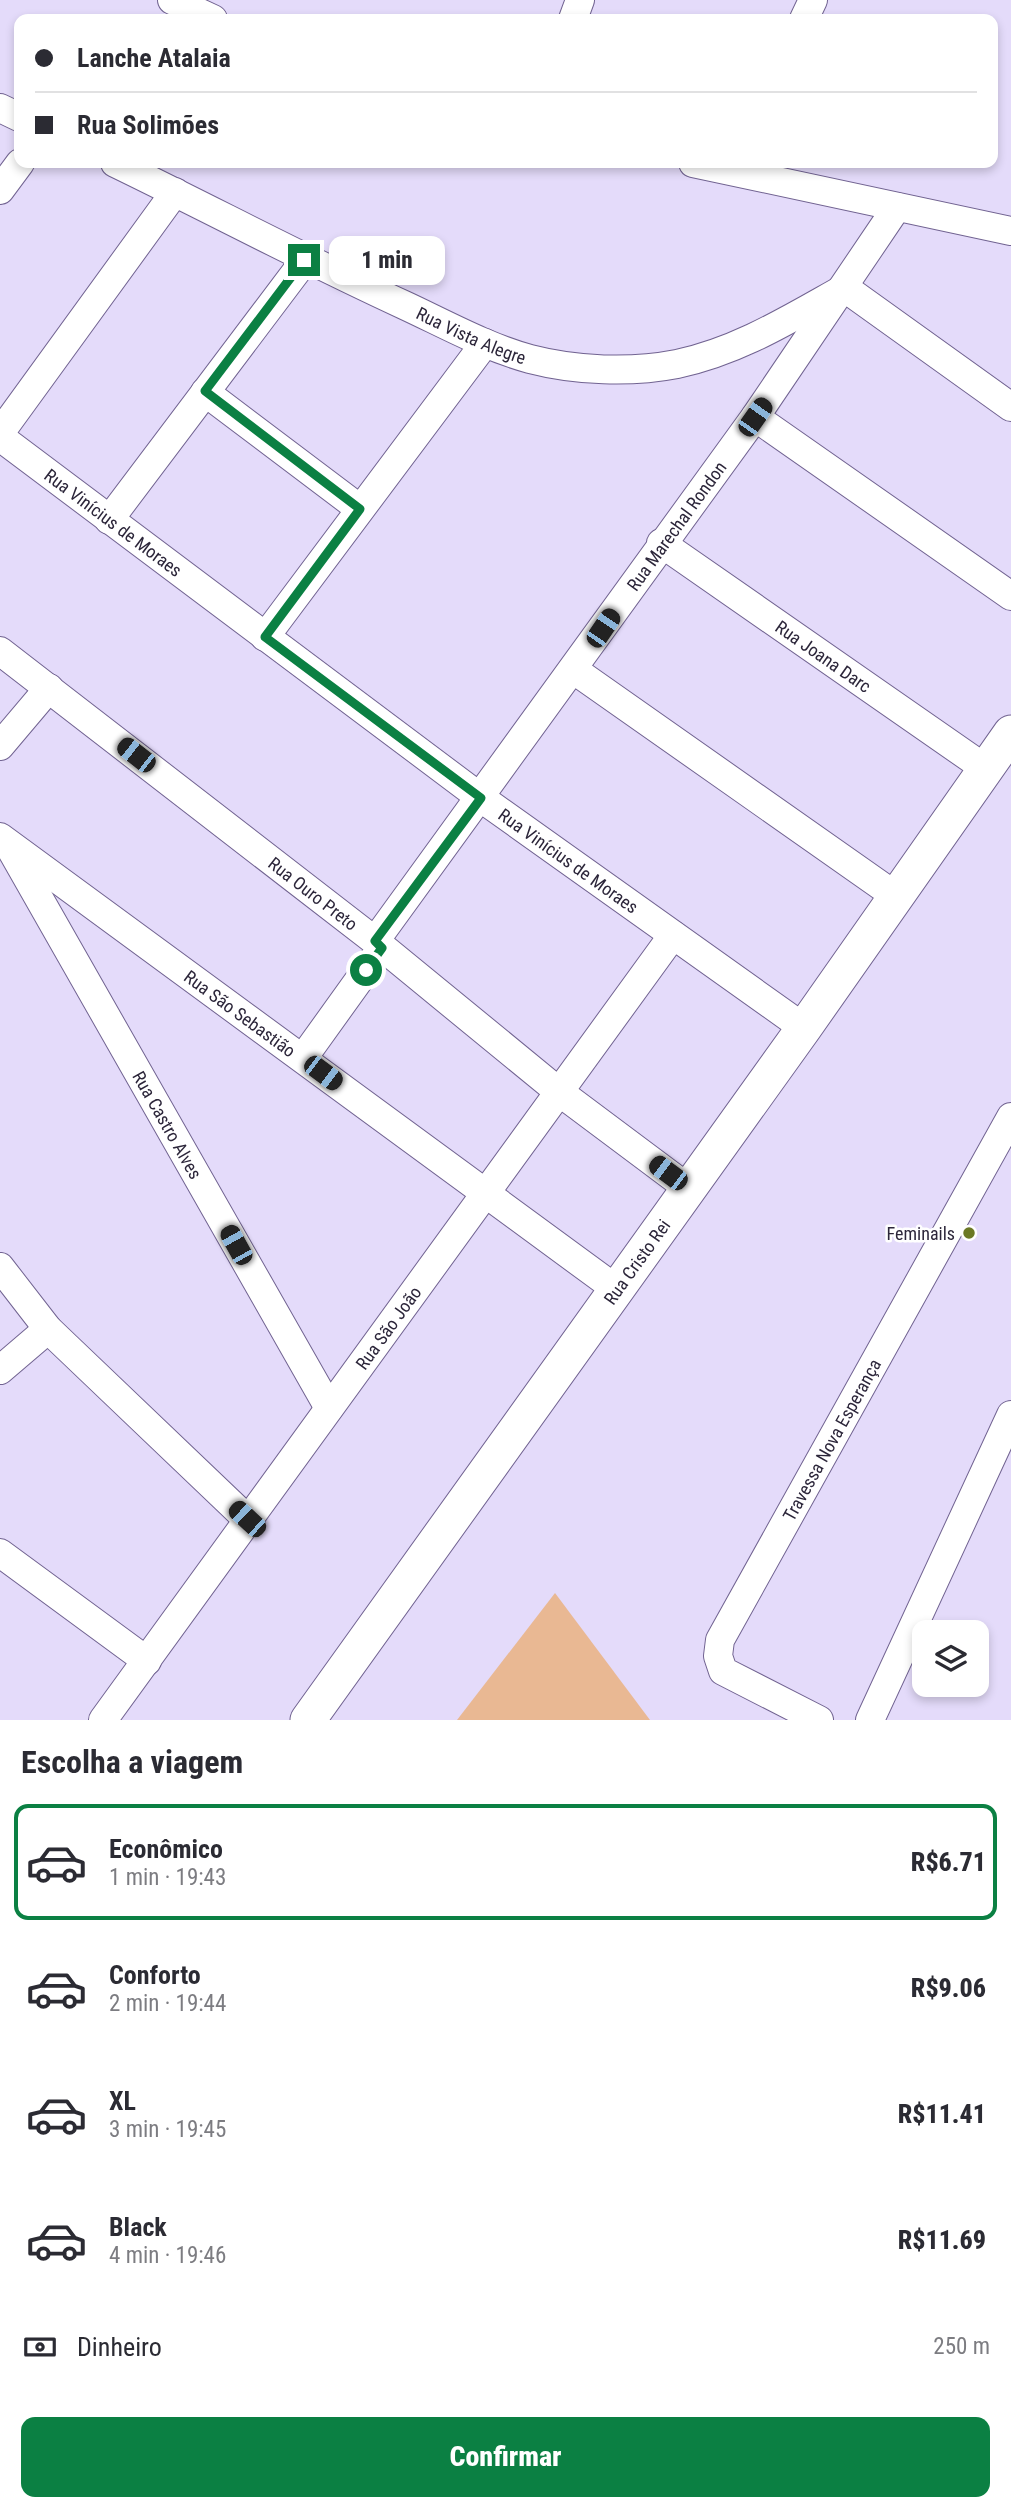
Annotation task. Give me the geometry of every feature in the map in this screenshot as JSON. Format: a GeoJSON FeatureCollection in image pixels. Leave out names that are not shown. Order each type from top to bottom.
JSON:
{"type":"FeatureCollection","features":[{"type":"Feature","properties":{"kind":"street"},"geometry":{"type":"LineString","coordinates":[[172,0],[202,14]]}},
{"type":"Feature","properties":{"kind":"street"},"geometry":{"type":"LineString","coordinates":[[0,190],[16,168]]}},
{"type":"Feature","properties":{"kind":"street","name":"Rua Vista Alegre"},"geometry":{"type":"LineString","coordinates":[[125,168],[304,260],[485,343],[530,359],[574,367],[627,369],[676,364],[722,352],[766,332],[845,288]]}},
{"type":"Feature","properties":{"kind":"street"},"geometry":{"type":"LineString","coordinates":[[738,168],[897,207],[1011,231]]}},
{"type":"Feature","properties":{"kind":"street"},"geometry":{"type":"LineString","coordinates":[[0,435],[175,192]]}},
{"type":"Feature","properties":{"kind":"street","name":"Rua Marechal Rondon"},"geometry":{"type":"LineString","coordinates":[[303,1058],[481,798],[574,670],[661,543],[755,417],[845,288],[897,207]]}},
{"type":"Feature","properties":{"kind":"street"},"geometry":{"type":"LineString","coordinates":[[109,520],[304,260]]}},
{"type":"Feature","properties":{"kind":"street"},"geometry":{"type":"LineString","coordinates":[[845,288],[1011,407]]}},
{"type":"Feature","properties":{"kind":"street"},"geometry":{"type":"LineString","coordinates":[[265,637],[485,343]]}},
{"type":"Feature","properties":{"kind":"street"},"geometry":{"type":"LineString","coordinates":[[205,391],[360,509]]}},
{"type":"Feature","properties":{"kind":"street"},"geometry":{"type":"LineString","coordinates":[[755,417],[1011,596]]}},
{"type":"Feature","properties":{"kind":"street","name":"Rua Vinícius de Moraes"},"geometry":{"type":"LineString","coordinates":[[0,435],[109,520],[481,798],[804,1028]]}},
{"type":"Feature","properties":{"kind":"street","name":"Rua Joana Darc"},"geometry":{"type":"LineString","coordinates":[[661,543],[986,769]]}},
{"type":"Feature","properties":{"kind":"street","name":"Rua Ouro Preto"},"geometry":{"type":"LineString","coordinates":[[0,651],[379,944],[558,1091],[690,1189]]}},
{"type":"Feature","properties":{"kind":"street"},"geometry":{"type":"LineString","coordinates":[[574,670],[897,897]]}},
{"type":"Feature","properties":{"kind":"street"},"geometry":{"type":"LineString","coordinates":[[0,746],[49,688]]}},
{"type":"Feature","properties":{"kind":"street","name":"Rua Cristo Rei"},"geometry":{"type":"LineString","coordinates":[[307,1720],[690,1189],[1011,733]]}},
{"type":"Feature","properties":{"kind":"street","name":"Rua São Sebastião"},"geometry":{"type":"LineString","coordinates":[[3,840],[616,1289]]}},
{"type":"Feature","properties":{"kind":"street","name":"Rua Castro Alves"},"geometry":{"type":"LineString","coordinates":[[3,840],[328,1408]]}},
{"type":"Feature","properties":{"kind":"street","name":"Rua São João"},"geometry":{"type":"LineString","coordinates":[[103,1720],[483,1193],[673,935]]}},
{"type":"Feature","properties":{"kind":"street","name":"Travessa Nova Esperança"},"geometry":{"type":"LineString","coordinates":[[819,1720],[723,1671],[718,1656],[720,1640],[1011,1117]]}},
{"type":"Feature","properties":{"kind":"street"},"geometry":{"type":"LineString","coordinates":[[0,1267],[48,1329],[247,1519]]}},
{"type":"Feature","properties":{"kind":"street"},"geometry":{"type":"LineString","coordinates":[[0,1370],[48,1329]]}},
{"type":"Feature","properties":{"kind":"street"},"geometry":{"type":"LineString","coordinates":[[870,1720],[1011,1415]]}},
{"type":"Feature","properties":{"kind":"street"},"geometry":{"type":"LineString","coordinates":[[0,1552],[147,1661]]}},
{"type":"Feature","properties":{"kind":"shaded area"},"geometry":{"type":"Polygon","coordinates":[[[555,1593],[650,1720],[457,1720],[555,1593]]]}},
{"type":"Feature","properties":{"kind":"place","name":"Feminails"},"geometry":{"type":"Point","coordinates":[969,1233]}},
{"type":"Feature","properties":{"kind":"route"},"geometry":{"type":"LineString","coordinates":[[304,260],[205,391],[360,509],[265,637],[481,798],[375,941],[382,948],[366,970]]}}]}
